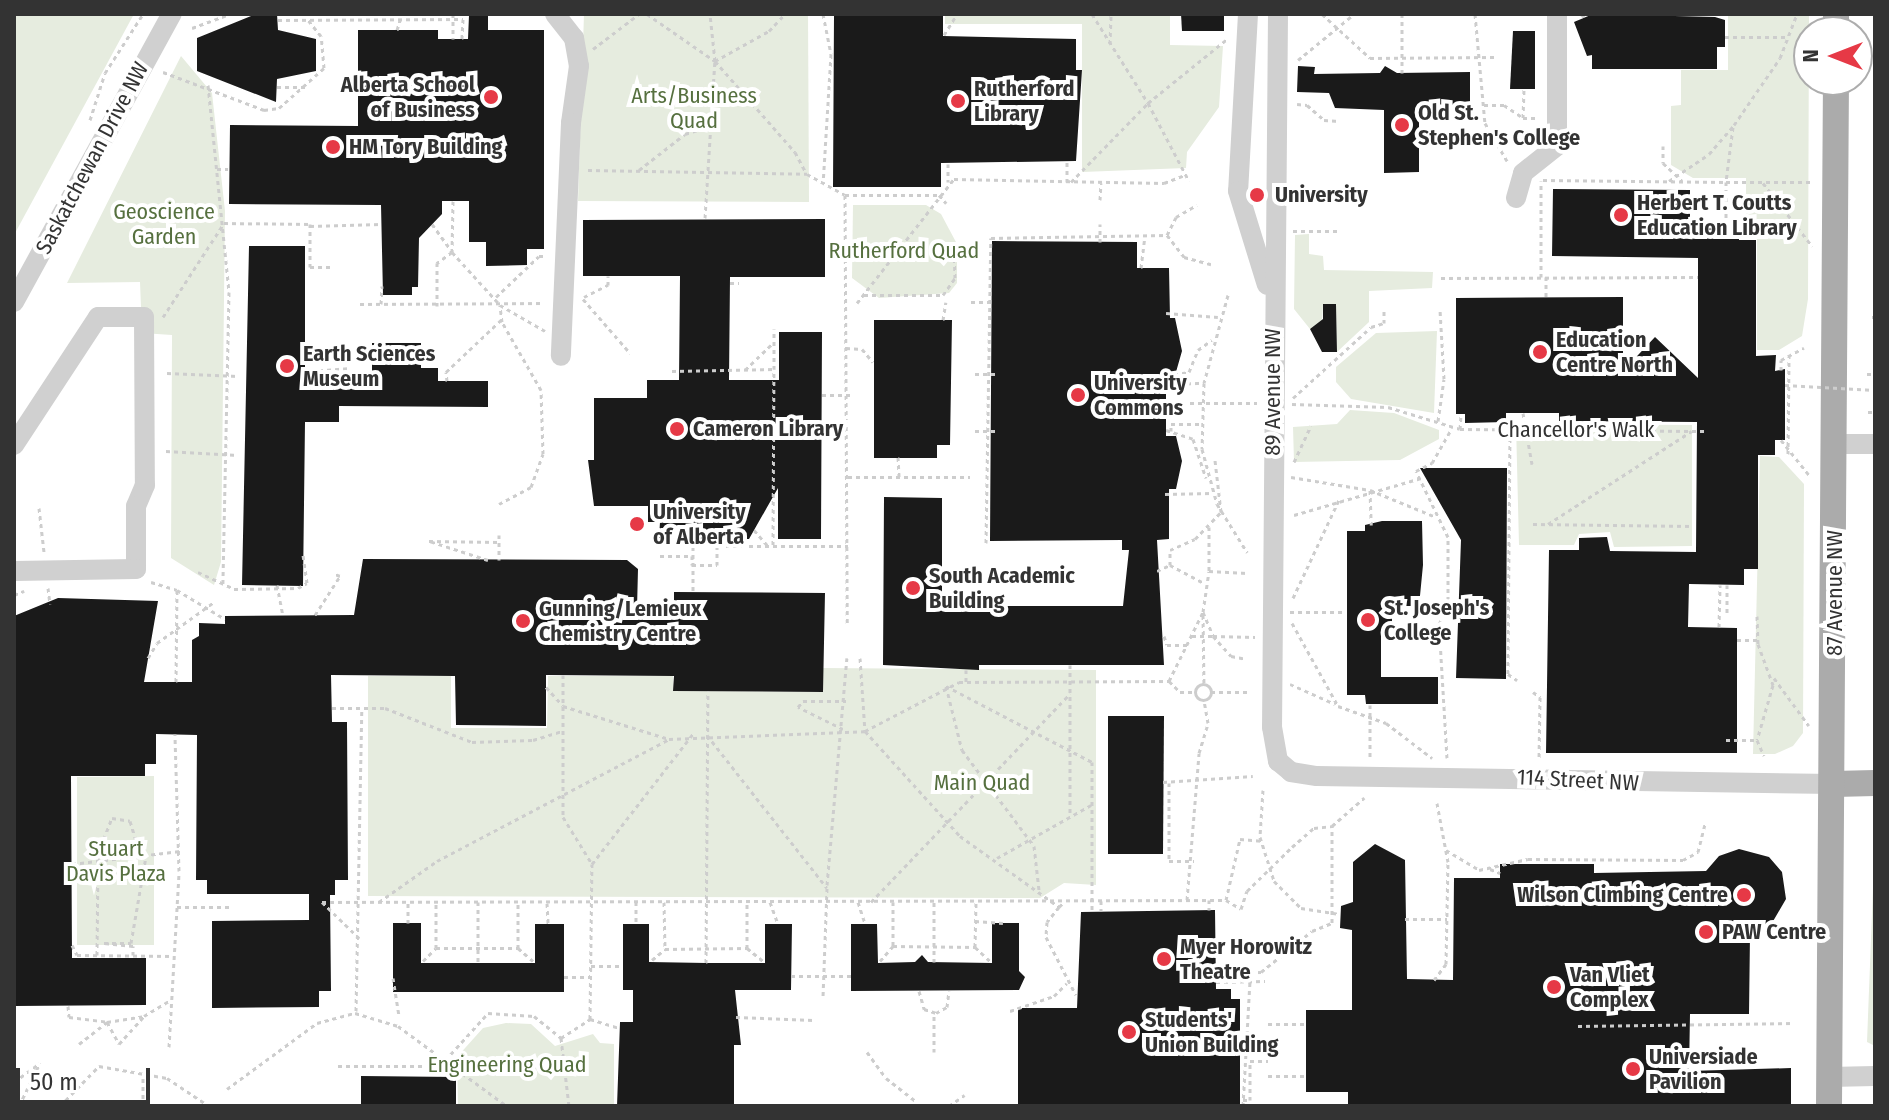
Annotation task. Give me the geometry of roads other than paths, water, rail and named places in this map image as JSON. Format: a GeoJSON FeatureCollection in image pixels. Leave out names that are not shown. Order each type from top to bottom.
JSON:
{"type":"FeatureCollection","features":[{"type":"Feature","properties":{"kind":"main road","name":"87 Avenue NW"},"geometry":{"type":"LineString","coordinates":[[1829,1106],[1834,784],[1836,96]]}},
{"type":"Feature","properties":{"kind":"main road","name":"114 Street NW"},"geometry":{"type":"LineString","coordinates":[[1834,784],[1875,783]]}},
{"type":"Feature","properties":{"kind":"street","name":"Saskatchewan Drive NW"},"geometry":{"type":"LineString","coordinates":[[14,302],[172,14]]}},
{"type":"Feature","properties":{"kind":"street"},"geometry":{"type":"LineString","coordinates":[[555,14],[579,55],[569,170],[562,349]]}},
{"type":"Feature","properties":{"kind":"street","name":"89 Avenue NW"},"geometry":{"type":"LineString","coordinates":[[1278,14],[1272,300],[1272,727],[1275,754],[1284,766]]}},
{"type":"Feature","properties":{"kind":"street"},"geometry":{"type":"LineString","coordinates":[[1516,198],[1523,173],[1557,146],[1557,14]]}},
{"type":"Feature","properties":{"kind":"street"},"geometry":{"type":"LineString","coordinates":[[1248,18],[1239,207],[1272,300]]}},
{"type":"Feature","properties":{"kind":"street"},"geometry":{"type":"LineString","coordinates":[[14,445],[98,317],[144,317],[145,485],[136,506],[136,569],[14,571]]}},
{"type":"Feature","properties":{"kind":"street"},"geometry":{"type":"LineString","coordinates":[[1836,444],[1875,444]]}},
{"type":"Feature","properties":{"kind":"street","name":"114 Street NW"},"geometry":{"type":"LineString","coordinates":[[1284,766],[1300,775],[1573,777],[1834,784]]}},
{"type":"Feature","properties":{"kind":"street"},"geometry":{"type":"LineString","coordinates":[[1829,1077],[1875,1076]]}},
{"type":"Feature","properties":{"kind":"place","name":"Alberta School of Business"},"geometry":{"type":"Point","coordinates":[491,97]}},
{"type":"Feature","properties":{"kind":"place","name":"Rutherford Library"},"geometry":{"type":"Point","coordinates":[958,101]}},
{"type":"Feature","properties":{"kind":"place","name":"Old St. Stephen's College"},"geometry":{"type":"Point","coordinates":[1402,125]}},
{"type":"Feature","properties":{"kind":"place","name":"HM Tory Building"},"geometry":{"type":"Point","coordinates":[333,147]}},
{"type":"Feature","properties":{"kind":"place","name":"University"},"geometry":{"type":"Point","coordinates":[1257,195]}},
{"type":"Feature","properties":{"kind":"place","name":"Herbert T. Coutts Education Library"},"geometry":{"type":"Point","coordinates":[1621,215]}},
{"type":"Feature","properties":{"kind":"place","name":"Education Centre North"},"geometry":{"type":"Point","coordinates":[1540,352]}},
{"type":"Feature","properties":{"kind":"place","name":"Earth Sciences Museum"},"geometry":{"type":"Point","coordinates":[287,366]}},
{"type":"Feature","properties":{"kind":"place","name":"University Commons"},"geometry":{"type":"Point","coordinates":[1078,395]}},
{"type":"Feature","properties":{"kind":"place","name":"Cameron Library"},"geometry":{"type":"Point","coordinates":[677,429]}},
{"type":"Feature","properties":{"kind":"place","name":"University of Alberta"},"geometry":{"type":"Point","coordinates":[637,524]}},
{"type":"Feature","properties":{"kind":"place","name":"South Academic Building"},"geometry":{"type":"Point","coordinates":[913,588]}},
{"type":"Feature","properties":{"kind":"place","name":"St. Joseph's College"},"geometry":{"type":"Point","coordinates":[1368,620]}},
{"type":"Feature","properties":{"kind":"place","name":"Gunning/Lemieux Chemistry Centre"},"geometry":{"type":"Point","coordinates":[523,621]}},
{"type":"Feature","properties":{"kind":"place","name":"Wilson Climbing Centre"},"geometry":{"type":"Point","coordinates":[1744,895]}},
{"type":"Feature","properties":{"kind":"place","name":"PAW Centre"},"geometry":{"type":"Point","coordinates":[1706,932]}},
{"type":"Feature","properties":{"kind":"place","name":"Myer Horowitz Theatre"},"geometry":{"type":"Point","coordinates":[1164,959]}},
{"type":"Feature","properties":{"kind":"place","name":"Van Vliet Complex"},"geometry":{"type":"Point","coordinates":[1554,987]}},
{"type":"Feature","properties":{"kind":"place","name":"Students' Union Building"},"geometry":{"type":"Point","coordinates":[1129,1032]}},
{"type":"Feature","properties":{"kind":"place","name":"Universiade Pavilion"},"geometry":{"type":"Point","coordinates":[1633,1069]}},
{"type":"Feature","properties":{"kind":"park label","name":"Arts/Business Quad"},"geometry":{"type":"Point","coordinates":[694,108]}},
{"type":"Feature","properties":{"kind":"park label","name":"Geoscience Garden"},"geometry":{"type":"Point","coordinates":[164,224]}},
{"type":"Feature","properties":{"kind":"park label","name":"Rutherford Quad"},"geometry":{"type":"Point","coordinates":[904,251]}},
{"type":"Feature","properties":{"kind":"park label","name":"Main Quad"},"geometry":{"type":"Point","coordinates":[982,783]}},
{"type":"Feature","properties":{"kind":"park label","name":"Stuart Davis Plaza"},"geometry":{"type":"Point","coordinates":[116,860]}},
{"type":"Feature","properties":{"kind":"park label","name":"Engineering Quad"},"geometry":{"type":"Point","coordinates":[507,1065]}}]}
